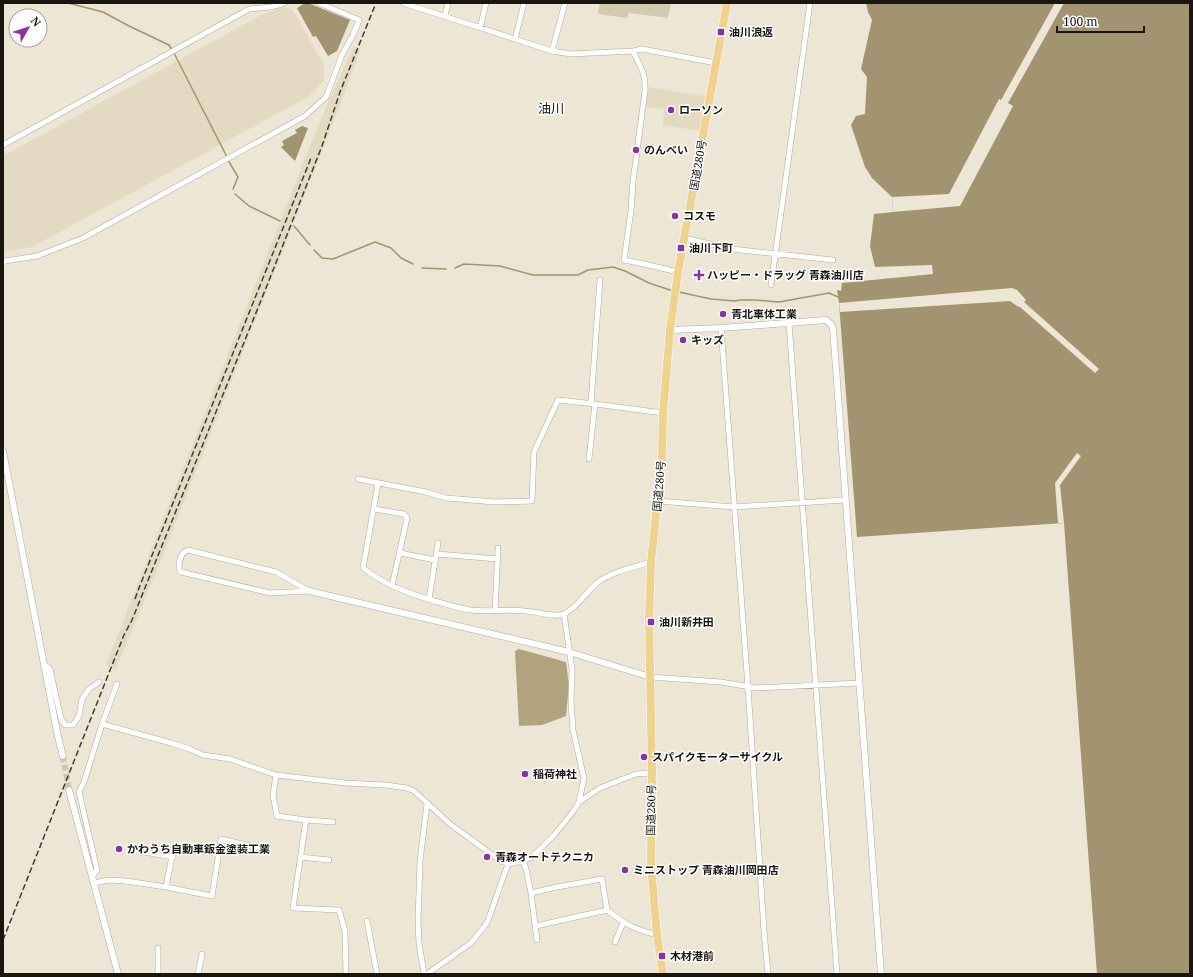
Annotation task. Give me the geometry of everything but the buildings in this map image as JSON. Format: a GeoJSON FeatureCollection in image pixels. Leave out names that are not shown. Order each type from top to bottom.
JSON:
{"type":"FeatureCollection","features":[{"type":"Feature","properties":{"kind":"highway","name":"国道280号"},"geometry":{"type":"LineString","coordinates":[[663,974],[657,934],[651,865],[652,773],[649,620],[651,562],[662,459],[663,413],[670,330],[676,284],[727,3]]}},
{"type":"Feature","properties":{"kind":"street"},"geometry":{"type":"LineString","coordinates":[[3,145],[249,9],[271,7],[285,3]]}},
{"type":"Feature","properties":{"kind":"street"},"geometry":{"type":"LineString","coordinates":[[3,263],[5,261],[37,256],[83,238],[305,116],[326,97],[342,55],[354,35],[359,20],[319,3]]}},
{"type":"Feature","properties":{"kind":"street"},"geometry":{"type":"LineString","coordinates":[[402,3],[552,51],[571,54],[633,51],[642,49],[716,63]]}},
{"type":"Feature","properties":{"kind":"street"},"geometry":{"type":"LineString","coordinates":[[445,16],[448,3]]}},
{"type":"Feature","properties":{"kind":"street"},"geometry":{"type":"LineString","coordinates":[[480,28],[486,3]]}},
{"type":"Feature","properties":{"kind":"street"},"geometry":{"type":"LineString","coordinates":[[515,39],[524,3]]}},
{"type":"Feature","properties":{"kind":"street"},"geometry":{"type":"LineString","coordinates":[[552,51],[565,3]]}},
{"type":"Feature","properties":{"kind":"street"},"geometry":{"type":"LineString","coordinates":[[771,285],[810,3]]}},
{"type":"Feature","properties":{"kind":"street"},"geometry":{"type":"LineString","coordinates":[[633,51],[645,77],[645,91],[624,260],[678,272]]}},
{"type":"Feature","properties":{"kind":"street"},"geometry":{"type":"LineString","coordinates":[[684,238],[732,249],[833,260]]}},
{"type":"Feature","properties":{"kind":"street"},"geometry":{"type":"LineString","coordinates":[[590,459],[600,280]]}},
{"type":"Feature","properties":{"kind":"street"},"geometry":{"type":"LineString","coordinates":[[670,330],[721,328],[826,320],[831,324],[881,974]]}},
{"type":"Feature","properties":{"kind":"street"},"geometry":{"type":"LineString","coordinates":[[789,323],[836,974]]}},
{"type":"Feature","properties":{"kind":"street"},"geometry":{"type":"LineString","coordinates":[[721,328],[768,974]]}},
{"type":"Feature","properties":{"kind":"street"},"geometry":{"type":"LineString","coordinates":[[358,479],[426,492],[446,498],[495,502],[532,500],[534,452],[558,400],[663,413]]}},
{"type":"Feature","properties":{"kind":"street"},"geometry":{"type":"LineString","coordinates":[[3,451],[63,756]]}},
{"type":"Feature","properties":{"kind":"street"},"geometry":{"type":"LineString","coordinates":[[378,484],[363,568],[373,576],[410,594],[470,610],[525,610],[561,615],[576,604],[588,591],[606,577],[651,562]]}},
{"type":"Feature","properties":{"kind":"street"},"geometry":{"type":"LineString","coordinates":[[658,501],[734,507],[845,500]]}},
{"type":"Feature","properties":{"kind":"street"},"geometry":{"type":"LineString","coordinates":[[374,509],[404,514],[407,518],[392,586]]}},
{"type":"Feature","properties":{"kind":"street"},"geometry":{"type":"LineString","coordinates":[[429,599],[438,543]]}},
{"type":"Feature","properties":{"kind":"street"},"geometry":{"type":"LineString","coordinates":[[495,611],[498,548]]}},
{"type":"Feature","properties":{"kind":"street"},"geometry":{"type":"LineString","coordinates":[[309,591],[276,572],[188,550],[183,552],[181,555],[179,569],[181,572],[270,593],[309,591],[569,652],[650,677],[721,682],[756,688],[859,683]]}},
{"type":"Feature","properties":{"kind":"street"},"geometry":{"type":"LineString","coordinates":[[400,553],[435,560]]}},
{"type":"Feature","properties":{"kind":"street"},"geometry":{"type":"LineString","coordinates":[[437,554],[498,559]]}},
{"type":"Feature","properties":{"kind":"street"},"geometry":{"type":"LineString","coordinates":[[102,724],[171,743],[203,755],[230,759],[276,775],[345,783],[385,784],[408,788],[414,791],[427,804],[471,840],[498,859],[508,864],[523,861],[532,857],[540,850],[572,813],[579,802],[584,778],[574,730],[571,701],[572,669],[564,614]]}},
{"type":"Feature","properties":{"kind":"street"},"geometry":{"type":"LineString","coordinates":[[45,665],[50,668],[61,719],[65,725],[73,725],[79,716],[82,699],[89,689],[99,682]]}},
{"type":"Feature","properties":{"kind":"street"},"geometry":{"type":"LineString","coordinates":[[93,880],[97,870],[78,792],[84,782],[102,724],[117,684]]}},
{"type":"Feature","properties":{"kind":"street"},"geometry":{"type":"LineString","coordinates":[[579,802],[600,788],[636,774],[652,773]]}},
{"type":"Feature","properties":{"kind":"street"},"geometry":{"type":"LineString","coordinates":[[276,775],[274,795],[277,816],[333,822]]}},
{"type":"Feature","properties":{"kind":"street"},"geometry":{"type":"LineString","coordinates":[[69,790],[118,974]]}},
{"type":"Feature","properties":{"kind":"street"},"geometry":{"type":"LineString","coordinates":[[427,804],[420,861],[418,920],[419,943],[425,974],[471,943],[487,923],[508,864]]}},
{"type":"Feature","properties":{"kind":"street"},"geometry":{"type":"LineString","coordinates":[[306,820],[293,908],[339,910],[345,931],[346,974]]}},
{"type":"Feature","properties":{"kind":"street"},"geometry":{"type":"LineString","coordinates":[[93,880],[126,881],[212,896],[221,839],[265,849]]}},
{"type":"Feature","properties":{"kind":"street"},"geometry":{"type":"LineString","coordinates":[[166,887],[174,846]]}},
{"type":"Feature","properties":{"kind":"street"},"geometry":{"type":"LineString","coordinates":[[144,852],[172,857]]}},
{"type":"Feature","properties":{"kind":"street"},"geometry":{"type":"LineString","coordinates":[[300,857],[329,860]]}},
{"type":"Feature","properties":{"kind":"street"},"geometry":{"type":"LineString","coordinates":[[523,861],[531,893],[537,940]]}},
{"type":"Feature","properties":{"kind":"street"},"geometry":{"type":"LineString","coordinates":[[531,893],[602,879],[607,910],[623,922],[638,930],[657,934]]}},
{"type":"Feature","properties":{"kind":"street"},"geometry":{"type":"LineString","coordinates":[[536,926],[607,910]]}},
{"type":"Feature","properties":{"kind":"street"},"geometry":{"type":"LineString","coordinates":[[367,920],[377,974]]}},
{"type":"Feature","properties":{"kind":"street"},"geometry":{"type":"LineString","coordinates":[[615,942],[623,922]]}},
{"type":"Feature","properties":{"kind":"street"},"geometry":{"type":"LineString","coordinates":[[158,948],[158,974]]}},
{"type":"Feature","properties":{"kind":"street"},"geometry":{"type":"LineString","coordinates":[[198,974],[202,954]]}},
{"type":"Feature","properties":{"kind":"shaded area"},"geometry":{"type":"Polygon","coordinates":[[[305,3],[350,20],[337,51],[328,56],[316,36],[313,37],[297,8],[305,3]]]}},
{"type":"Feature","properties":{"kind":"shaded area"},"geometry":{"type":"Polygon","coordinates":[[[600,3],[671,3],[668,18],[629,13],[627,18],[598,14],[600,3]]]}},
{"type":"Feature","properties":{"kind":"shaded area"},"geometry":{"type":"Polygon","coordinates":[[[866,3],[1190,3],[1190,974],[1097,974],[1064,523],[857,537],[837,290],[841,291],[842,283],[933,274],[932,265],[875,267],[870,246],[874,214],[893,212],[892,197],[872,178],[865,167],[851,125],[856,116],[865,114],[867,77],[861,69],[872,20],[866,3]]]}},
{"type":"Feature","properties":{"kind":"shaded area"},"geometry":{"type":"Polygon","coordinates":[[[285,7],[293,10],[324,65],[324,81],[308,97],[32,247],[3,252],[3,156],[265,13],[285,7]]]}},
{"type":"Feature","properties":{"kind":"shaded area"},"geometry":{"type":"Polygon","coordinates":[[[354,46],[361,49],[341,103],[157,570],[116,669],[106,665],[309,148],[354,46]]]}},
{"type":"Feature","properties":{"kind":"shaded area"},"geometry":{"type":"Polygon","coordinates":[[[647,87],[705,96],[701,131],[663,125],[664,109],[645,107],[647,87]]]}},
{"type":"Feature","properties":{"kind":"shaded area"},"geometry":{"type":"Polygon","coordinates":[[[302,126],[308,128],[295,161],[281,147],[284,145],[282,141],[297,133],[295,130],[302,126]]]}},
{"type":"Feature","properties":{"kind":"shaded area"},"geometry":{"type":"Polygon","coordinates":[[[519,649],[566,662],[569,685],[566,716],[542,725],[519,726],[515,651],[519,649]]]}},
{"type":"Feature","properties":{"kind":"pier"},"geometry":{"type":"Polygon","coordinates":[[[1055,3],[1064,3],[1008,103],[1013,106],[960,206],[893,212],[892,197],[949,194],[999,99],[1001,100],[1055,3]]]}},
{"type":"Feature","properties":{"kind":"pier"},"geometry":{"type":"Polygon","coordinates":[[[1012,288],[1017,290],[1026,300],[1024,302],[1099,369],[1095,373],[1020,307],[1010,301],[840,312],[839,303],[1012,288]]]}},
{"type":"Feature","properties":{"kind":"pier"},"geometry":{"type":"Polygon","coordinates":[[[1077,453],[1081,456],[1060,485],[1064,523],[1058,523],[1055,483],[1077,453]]]}},
{"type":"Feature","properties":{"kind":"waterway"},"geometry":{"type":"LineString","coordinates":[[68,3],[103,12],[169,45],[172,50]]}},
{"type":"Feature","properties":{"kind":"waterway"},"geometry":{"type":"LineString","coordinates":[[174,53],[227,157]]}},
{"type":"Feature","properties":{"kind":"waterway"},"geometry":{"type":"LineString","coordinates":[[228,160],[238,177],[233,189]]}},
{"type":"Feature","properties":{"kind":"waterway"},"geometry":{"type":"LineString","coordinates":[[235,194],[249,206],[280,221]]}},
{"type":"Feature","properties":{"kind":"waterway"},"geometry":{"type":"LineString","coordinates":[[294,226],[310,245]]}},
{"type":"Feature","properties":{"kind":"waterway"},"geometry":{"type":"LineString","coordinates":[[314,250],[322,258],[333,259],[375,242],[391,248],[401,258],[413,264]]}},
{"type":"Feature","properties":{"kind":"waterway"},"geometry":{"type":"LineString","coordinates":[[455,268],[464,264],[500,266],[533,275],[578,275],[588,270],[613,267],[625,271],[649,283],[673,291]]}},
{"type":"Feature","properties":{"kind":"waterway"},"geometry":{"type":"LineString","coordinates":[[422,268],[446,269]]}},
{"type":"Feature","properties":{"kind":"waterway"},"geometry":{"type":"LineString","coordinates":[[679,292],[711,299],[735,301],[755,300],[779,302],[829,293],[838,297]]}},
{"type":"Feature","properties":{"kind":"tunnel"},"geometry":{"type":"LineString","coordinates":[[63,756],[69,790]]}},
{"type":"Feature","properties":{"kind":"railway"},"geometry":{"type":"LineString","coordinates":[[3,940],[124,635],[132,620],[268,283],[322,146],[340,92],[376,3]]}},
{"type":"Feature","properties":{"kind":"railway"},"geometry":{"type":"LineString","coordinates":[[135,599],[311,158]]}},
{"type":"Feature","properties":{"kind":"place","name":"油川浪返"},"geometry":{"type":"Point","coordinates":[721,32]}},
{"type":"Feature","properties":{"kind":"place","name":"ローソン"},"geometry":{"type":"Point","coordinates":[671,110]}},
{"type":"Feature","properties":{"kind":"place","name":"のんべい"},"geometry":{"type":"Point","coordinates":[636,150]}},
{"type":"Feature","properties":{"kind":"place","name":"コスモ"},"geometry":{"type":"Point","coordinates":[675,216]}},
{"type":"Feature","properties":{"kind":"place","name":"油川下町"},"geometry":{"type":"Point","coordinates":[681,248]}},
{"type":"Feature","properties":{"kind":"place","name":"ハッピー・ドラッグ 青森油川店"},"geometry":{"type":"Point","coordinates":[699,275]}},
{"type":"Feature","properties":{"kind":"place","name":"青北車体工業"},"geometry":{"type":"Point","coordinates":[723,314]}},
{"type":"Feature","properties":{"kind":"place","name":"キッズ"},"geometry":{"type":"Point","coordinates":[683,340]}},
{"type":"Feature","properties":{"kind":"place","name":"油川新井田"},"geometry":{"type":"Point","coordinates":[651,622]}},
{"type":"Feature","properties":{"kind":"place","name":"スパイクモーターサイクル"},"geometry":{"type":"Point","coordinates":[644,757]}},
{"type":"Feature","properties":{"kind":"place","name":"稲荷神社"},"geometry":{"type":"Point","coordinates":[525,774]}},
{"type":"Feature","properties":{"kind":"place","name":"かわうち自動車鈑金塗装工業"},"geometry":{"type":"Point","coordinates":[119,849]}},
{"type":"Feature","properties":{"kind":"place","name":"青森オートテクニカ"},"geometry":{"type":"Point","coordinates":[487,857]}},
{"type":"Feature","properties":{"kind":"place","name":"ミニストップ 青森油川岡田店"},"geometry":{"type":"Point","coordinates":[625,870]}},
{"type":"Feature","properties":{"kind":"place","name":"木材港前"},"geometry":{"type":"Point","coordinates":[662,956]}},
{"type":"Feature","properties":{"kind":"district","name":"油川"},"geometry":{"type":"Point","coordinates":[551,108]}}]}
